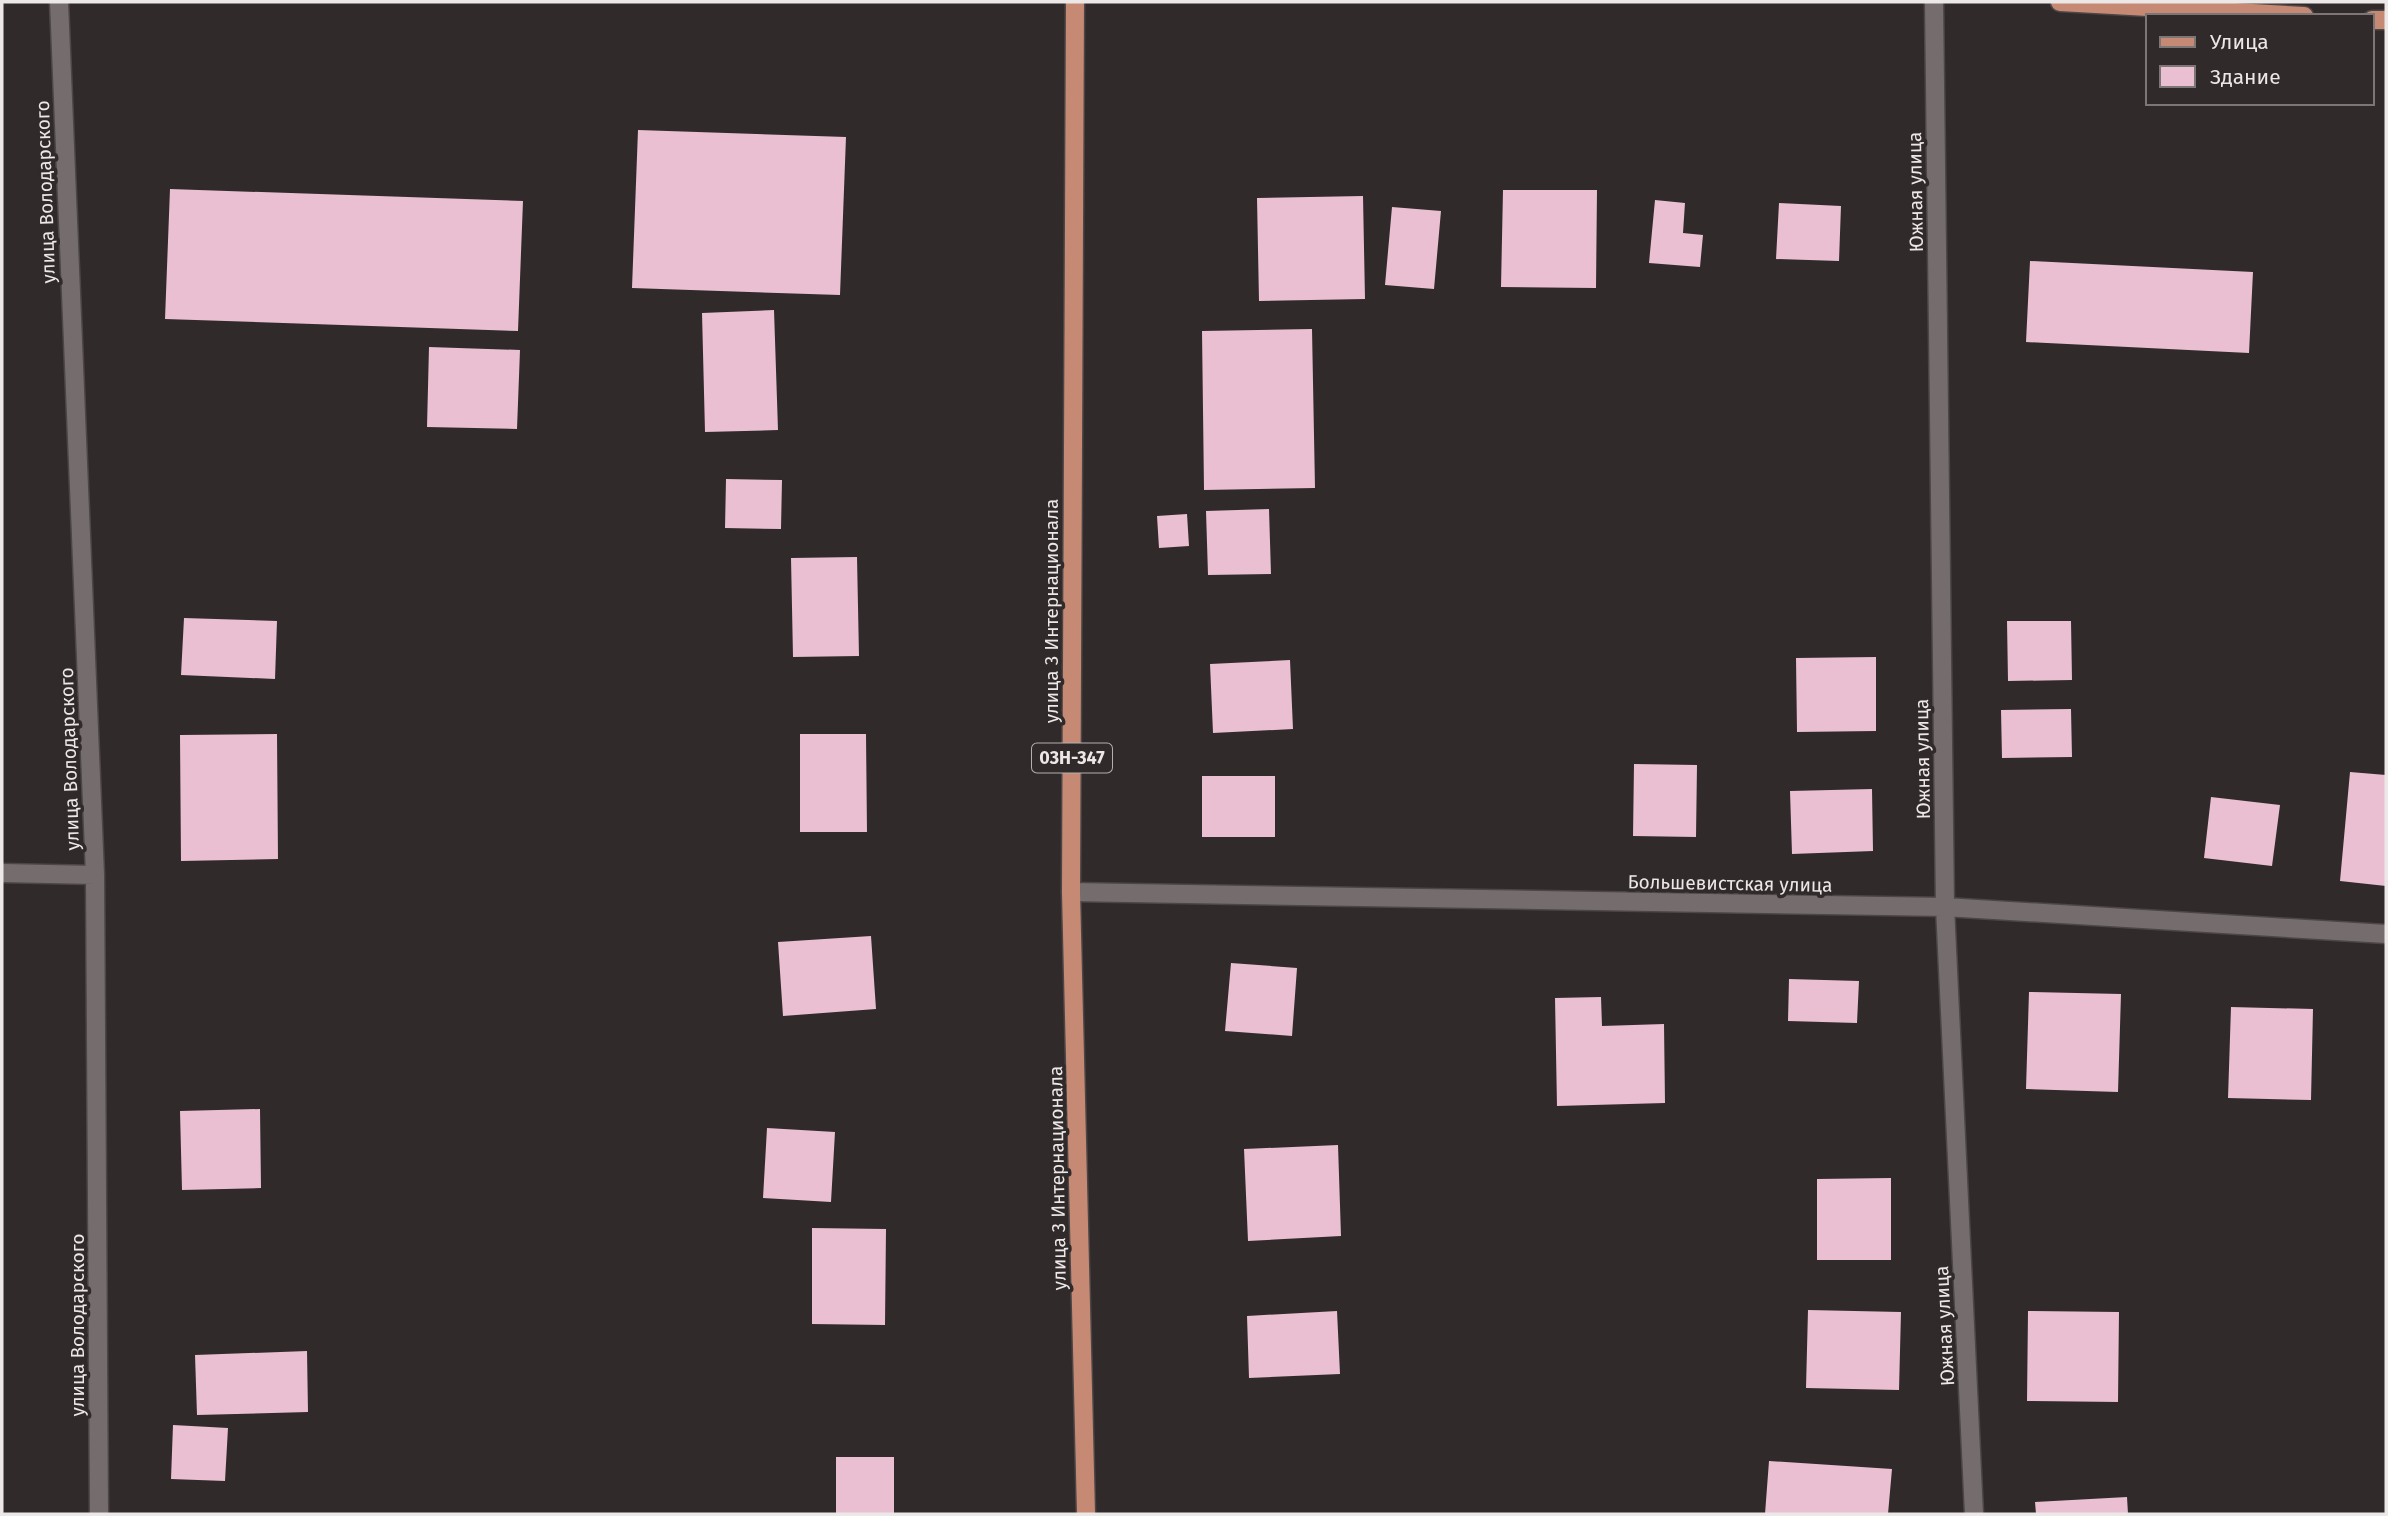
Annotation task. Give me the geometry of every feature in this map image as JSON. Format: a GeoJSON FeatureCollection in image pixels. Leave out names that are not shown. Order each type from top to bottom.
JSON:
{"type":"FeatureCollection","features":[{"type":"Feature","properties":{"kind":"main road","name":"улица 3 Интернационала"},"geometry":{"type":"LineString","coordinates":[[1074,2],[1072,892],[1086,1514]]}},
{"type":"Feature","properties":{"kind":"main road"},"geometry":{"type":"LineString","coordinates":[[2060,2],[2269,14]]}},
{"type":"Feature","properties":{"kind":"street","name":"улица Володарского"},"geometry":{"type":"LineString","coordinates":[[59,2],[95,875],[99,1514]]}},
{"type":"Feature","properties":{"kind":"street","name":"Южная улица"},"geometry":{"type":"LineString","coordinates":[[1934,2],[1945,908],[1974,1514]]}},
{"type":"Feature","properties":{"kind":"street"},"geometry":{"type":"LineString","coordinates":[[2,873],[95,875]]}},
{"type":"Feature","properties":{"kind":"street","name":"Большевистская улица"},"geometry":{"type":"LineString","coordinates":[[1072,892],[1945,908],[2386,934]]}},
{"type":"Feature","properties":{"kind":"building"},"geometry":{"type":"Polygon","coordinates":[[[638,130],[846,137],[840,295],[632,288],[638,130]]]}},
{"type":"Feature","properties":{"kind":"building"},"geometry":{"type":"Polygon","coordinates":[[[170,189],[523,201],[518,331],[165,319],[170,189]]]}},
{"type":"Feature","properties":{"kind":"building"},"geometry":{"type":"Polygon","coordinates":[[[1503,190],[1597,190],[1596,288],[1501,287],[1503,190]]]}},
{"type":"Feature","properties":{"kind":"building"},"geometry":{"type":"Polygon","coordinates":[[[1363,196],[1365,299],[1259,301],[1257,198],[1363,196]]]}},
{"type":"Feature","properties":{"kind":"building"},"geometry":{"type":"Polygon","coordinates":[[[1655,200],[1685,203],[1683,233],[1703,235],[1700,267],[1649,263],[1655,200]]]}},
{"type":"Feature","properties":{"kind":"building"},"geometry":{"type":"Polygon","coordinates":[[[1779,203],[1841,206],[1839,261],[1776,259],[1779,203]]]}},
{"type":"Feature","properties":{"kind":"building"},"geometry":{"type":"Polygon","coordinates":[[[1392,207],[1441,211],[1434,289],[1385,285],[1392,207]]]}},
{"type":"Feature","properties":{"kind":"building"},"geometry":{"type":"Polygon","coordinates":[[[2030,261],[2253,272],[2249,353],[2026,342],[2030,261]]]}},
{"type":"Feature","properties":{"kind":"building"},"geometry":{"type":"Polygon","coordinates":[[[774,310],[778,430],[705,432],[702,313],[774,310]]]}},
{"type":"Feature","properties":{"kind":"building"},"geometry":{"type":"Polygon","coordinates":[[[1312,329],[1315,488],[1204,490],[1202,331],[1312,329]]]}},
{"type":"Feature","properties":{"kind":"building"},"geometry":{"type":"Polygon","coordinates":[[[429,347],[520,350],[517,429],[427,427],[429,347]]]}},
{"type":"Feature","properties":{"kind":"building"},"geometry":{"type":"Polygon","coordinates":[[[726,479],[782,480],[781,529],[725,528],[726,479]]]}},
{"type":"Feature","properties":{"kind":"building"},"geometry":{"type":"Polygon","coordinates":[[[1269,509],[1271,574],[1208,575],[1206,511],[1269,509]]]}},
{"type":"Feature","properties":{"kind":"building"},"geometry":{"type":"Polygon","coordinates":[[[1187,514],[1189,546],[1159,548],[1157,516],[1187,514]]]}},
{"type":"Feature","properties":{"kind":"building"},"geometry":{"type":"Polygon","coordinates":[[[857,557],[859,656],[793,657],[791,558],[857,557]]]}},
{"type":"Feature","properties":{"kind":"building"},"geometry":{"type":"Polygon","coordinates":[[[184,618],[277,621],[275,679],[181,675],[184,618]]]}},
{"type":"Feature","properties":{"kind":"building"},"geometry":{"type":"Polygon","coordinates":[[[2007,621],[2071,621],[2072,680],[2008,681],[2007,621]]]}},
{"type":"Feature","properties":{"kind":"building"},"geometry":{"type":"Polygon","coordinates":[[[1876,657],[1876,731],[1797,732],[1796,658],[1876,657]]]}},
{"type":"Feature","properties":{"kind":"building"},"geometry":{"type":"Polygon","coordinates":[[[1290,660],[1293,729],[1213,733],[1210,664],[1290,660]]]}},
{"type":"Feature","properties":{"kind":"building"},"geometry":{"type":"Polygon","coordinates":[[[2071,709],[2072,757],[2002,758],[2001,710],[2071,709]]]}},
{"type":"Feature","properties":{"kind":"building"},"geometry":{"type":"Polygon","coordinates":[[[277,734],[278,859],[181,861],[180,735],[277,734]]]}},
{"type":"Feature","properties":{"kind":"building"},"geometry":{"type":"Polygon","coordinates":[[[800,734],[866,734],[867,832],[800,832],[800,734]]]}},
{"type":"Feature","properties":{"kind":"building"},"geometry":{"type":"Polygon","coordinates":[[[1634,764],[1697,765],[1696,837],[1633,836],[1634,764]]]}},
{"type":"Feature","properties":{"kind":"building"},"geometry":{"type":"Polygon","coordinates":[[[2350,772],[2386,775],[2386,886],[2340,881],[2350,772]]]}},
{"type":"Feature","properties":{"kind":"building"},"geometry":{"type":"Polygon","coordinates":[[[1202,776],[1275,776],[1275,837],[1202,837],[1202,776]]]}},
{"type":"Feature","properties":{"kind":"building"},"geometry":{"type":"Polygon","coordinates":[[[1872,789],[1873,851],[1792,854],[1790,791],[1872,789]]]}},
{"type":"Feature","properties":{"kind":"building"},"geometry":{"type":"Polygon","coordinates":[[[2211,797],[2280,805],[2272,866],[2204,858],[2211,797]]]}},
{"type":"Feature","properties":{"kind":"building"},"geometry":{"type":"Polygon","coordinates":[[[871,936],[876,1009],[783,1016],[778,942],[871,936]]]}},
{"type":"Feature","properties":{"kind":"building"},"geometry":{"type":"Polygon","coordinates":[[[1231,963],[1297,968],[1292,1036],[1225,1031],[1231,963]]]}},
{"type":"Feature","properties":{"kind":"building"},"geometry":{"type":"Polygon","coordinates":[[[1789,979],[1859,981],[1857,1023],[1788,1021],[1789,979]]]}},
{"type":"Feature","properties":{"kind":"building"},"geometry":{"type":"Polygon","coordinates":[[[2029,992],[2121,994],[2118,1092],[2026,1089],[2029,992]]]}},
{"type":"Feature","properties":{"kind":"building"},"geometry":{"type":"Polygon","coordinates":[[[1601,997],[1602,1026],[1664,1024],[1665,1103],[1557,1106],[1555,998],[1601,997]]]}},
{"type":"Feature","properties":{"kind":"building"},"geometry":{"type":"Polygon","coordinates":[[[2231,1007],[2313,1009],[2311,1100],[2228,1098],[2231,1007]]]}},
{"type":"Feature","properties":{"kind":"building"},"geometry":{"type":"Polygon","coordinates":[[[260,1109],[261,1188],[182,1190],[180,1111],[260,1109]]]}},
{"type":"Feature","properties":{"kind":"building"},"geometry":{"type":"Polygon","coordinates":[[[767,1128],[835,1132],[831,1202],[763,1198],[767,1128]]]}},
{"type":"Feature","properties":{"kind":"building"},"geometry":{"type":"Polygon","coordinates":[[[1338,1145],[1341,1236],[1248,1241],[1244,1149],[1338,1145]]]}},
{"type":"Feature","properties":{"kind":"building"},"geometry":{"type":"Polygon","coordinates":[[[1891,1178],[1891,1260],[1817,1260],[1817,1179],[1891,1178]]]}},
{"type":"Feature","properties":{"kind":"building"},"geometry":{"type":"Polygon","coordinates":[[[812,1228],[886,1229],[885,1325],[812,1324],[812,1228]]]}},
{"type":"Feature","properties":{"kind":"building"},"geometry":{"type":"Polygon","coordinates":[[[1808,1310],[1901,1312],[1899,1390],[1806,1388],[1808,1310]]]}},
{"type":"Feature","properties":{"kind":"building"},"geometry":{"type":"Polygon","coordinates":[[[1337,1311],[1340,1374],[1249,1378],[1247,1316],[1337,1311]]]}},
{"type":"Feature","properties":{"kind":"building"},"geometry":{"type":"Polygon","coordinates":[[[2028,1311],[2119,1312],[2118,1402],[2027,1401],[2028,1311]]]}},
{"type":"Feature","properties":{"kind":"building"},"geometry":{"type":"Polygon","coordinates":[[[307,1351],[308,1412],[197,1415],[195,1355],[307,1351]]]}},
{"type":"Feature","properties":{"kind":"building"},"geometry":{"type":"Polygon","coordinates":[[[173,1425],[228,1428],[225,1481],[171,1479],[173,1425]]]}},
{"type":"Feature","properties":{"kind":"building"},"geometry":{"type":"Polygon","coordinates":[[[836,1457],[894,1457],[894,1514],[836,1514],[836,1457]]]}},
{"type":"Feature","properties":{"kind":"building"},"geometry":{"type":"Polygon","coordinates":[[[1769,1461],[1892,1469],[1888,1514],[1765,1514],[1769,1461]]]}},
{"type":"Feature","properties":{"kind":"building"},"geometry":{"type":"Polygon","coordinates":[[[2127,1497],[2128,1514],[2036,1514],[2035,1502],[2127,1497]]]}}]}
